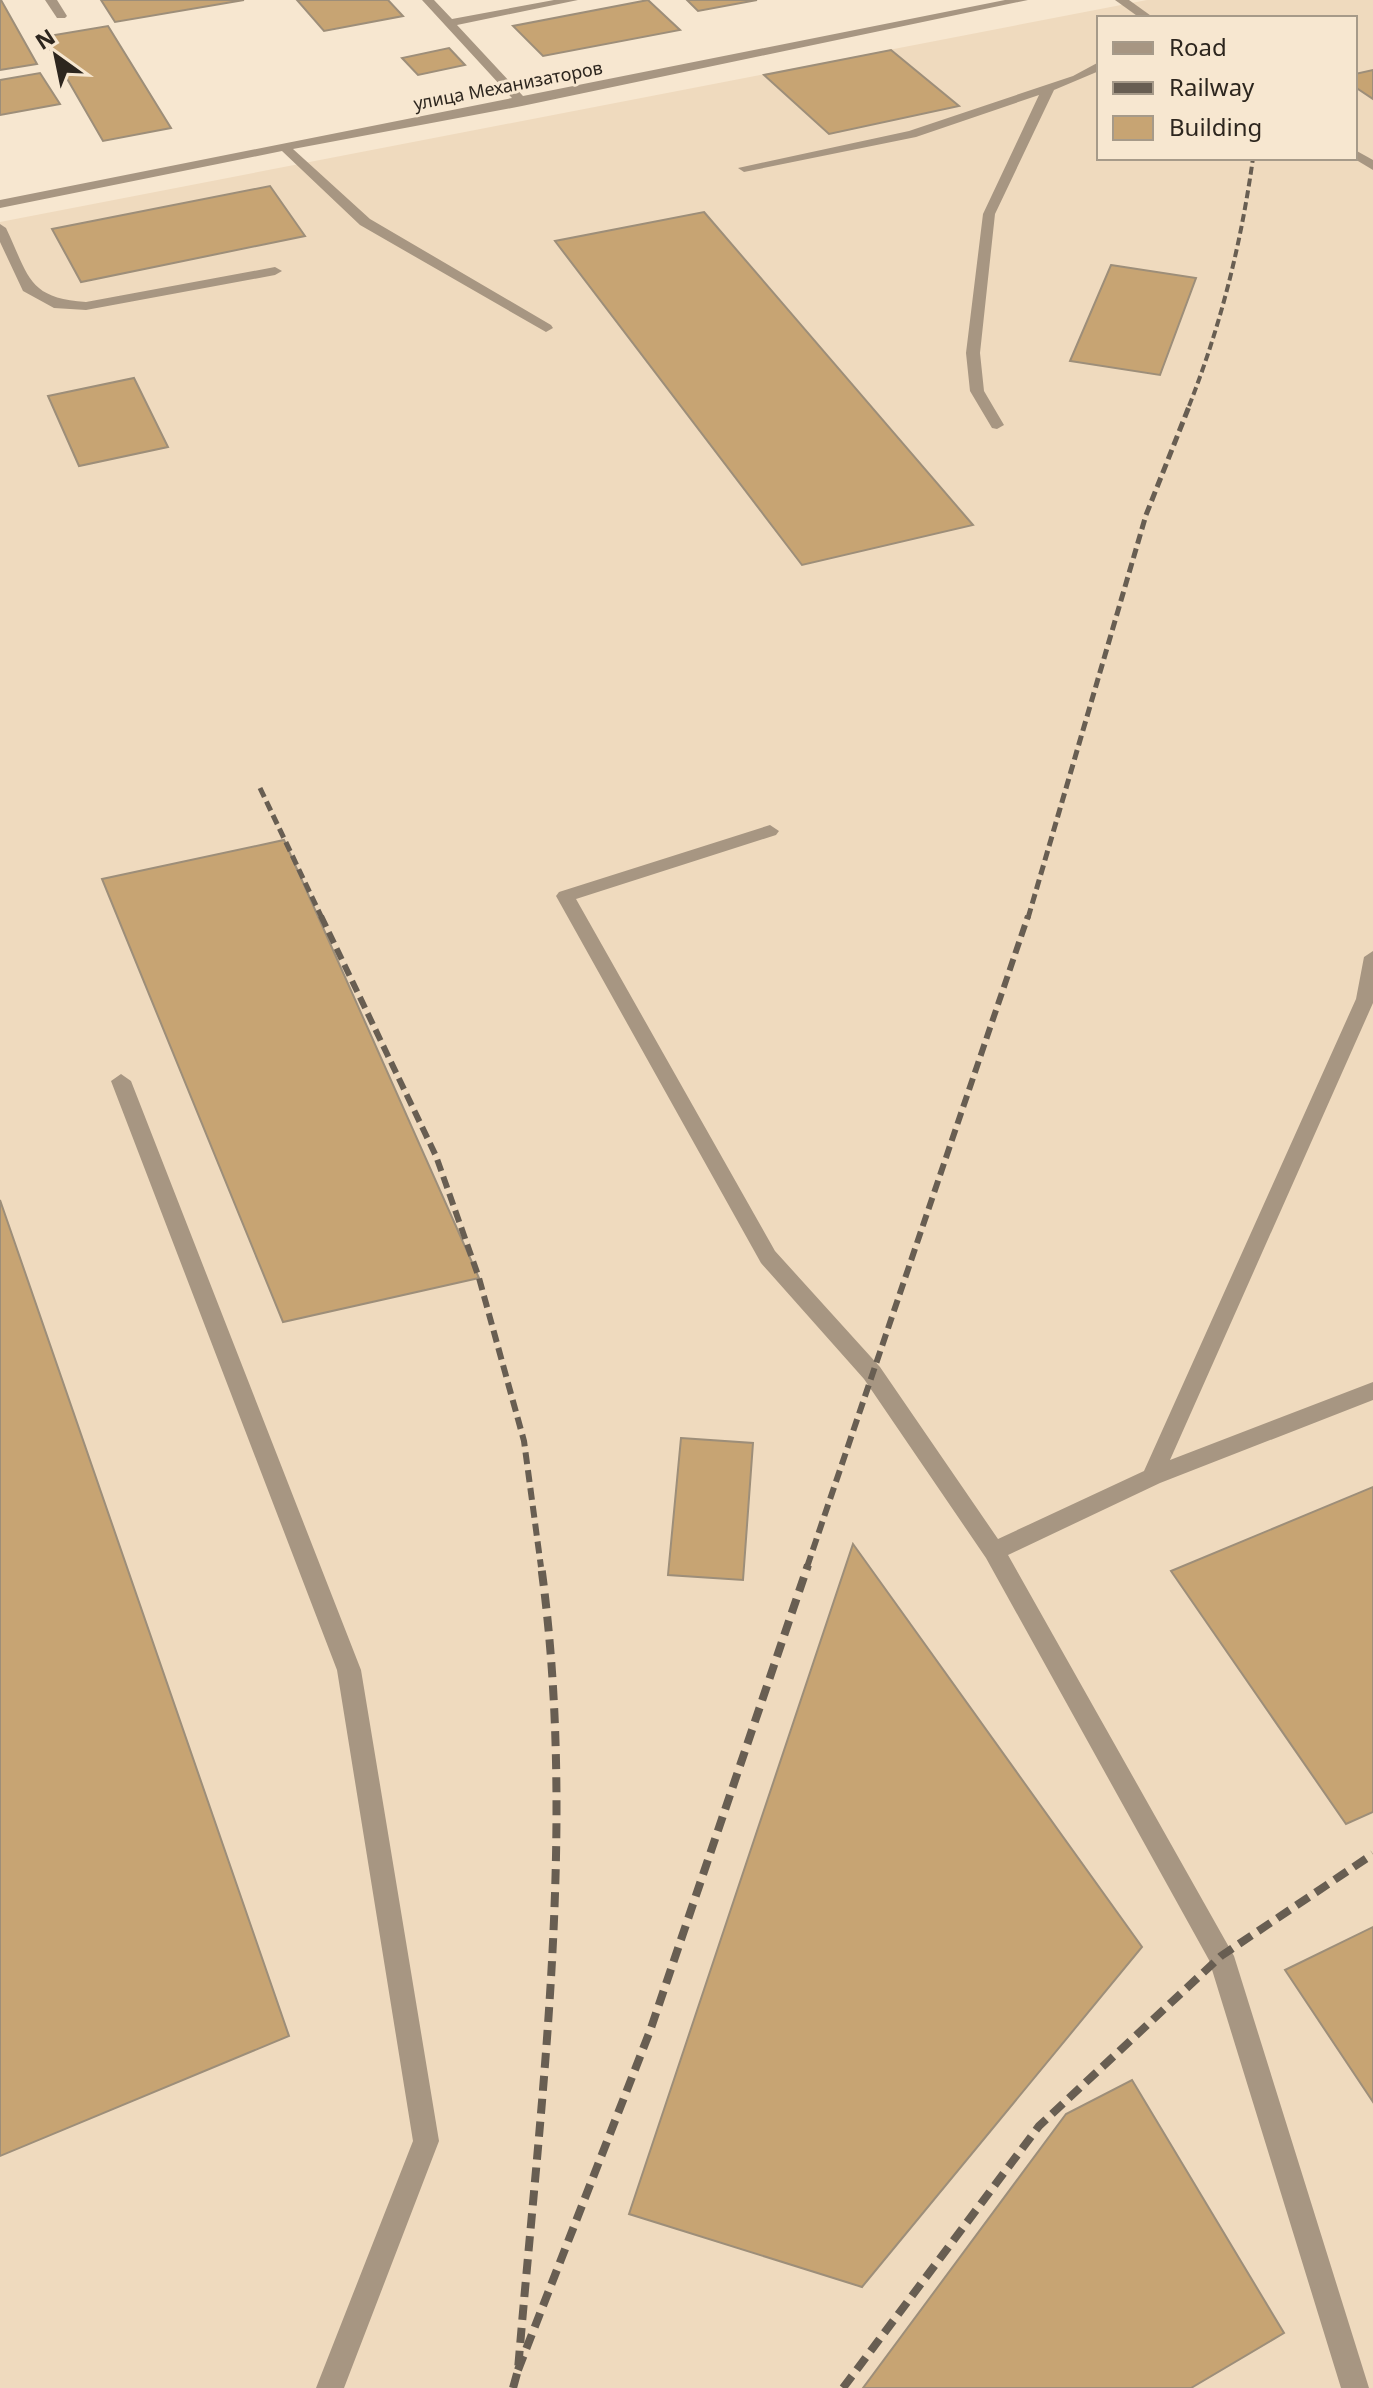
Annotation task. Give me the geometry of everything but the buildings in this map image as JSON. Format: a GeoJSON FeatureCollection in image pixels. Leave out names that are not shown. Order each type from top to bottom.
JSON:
{"type":"FeatureCollection","features":[{"type":"Feature","properties":{"kind":"street"},"geometry":{"type":"LineString","coordinates":[[51,0],[61,16]]}},
{"type":"Feature","properties":{"kind":"street"},"geometry":{"type":"LineString","coordinates":[[428,0],[522,102]]}},
{"type":"Feature","properties":{"kind":"street"},"geometry":{"type":"LineString","coordinates":[[449,23],[572,0]]}},
{"type":"Feature","properties":{"kind":"street","name":"улица Механизаторов"},"geometry":{"type":"LineString","coordinates":[[0,204],[1022,0]]}},
{"type":"Feature","properties":{"kind":"street"},"geometry":{"type":"LineString","coordinates":[[1121,0],[1145,16]]}},
{"type":"Feature","properties":{"kind":"street"},"geometry":{"type":"LineString","coordinates":[[744,168],[912,134],[1049,87],[1097,67]]}},
{"type":"Feature","properties":{"kind":"street"},"geometry":{"type":"LineString","coordinates":[[997,425],[977,391],[973,353],[989,214],[1049,87]]}},
{"type":"Feature","properties":{"kind":"street"},"geometry":{"type":"LineString","coordinates":[[285,148],[365,222],[546,328]]}},
{"type":"Feature","properties":{"kind":"street"},"geometry":{"type":"LineString","coordinates":[[0,228],[30,291],[54,304],[86,306],[275,271]]}},
{"type":"Feature","properties":{"kind":"street"},"geometry":{"type":"LineString","coordinates":[[770,831],[565,896],[768,1257],[872,1373],[994,1551],[1221,1956],[1355,2388]]}},
{"type":"Feature","properties":{"kind":"street"},"geometry":{"type":"LineString","coordinates":[[1152,1477],[1369,998],[1373,957]]}},
{"type":"Feature","properties":{"kind":"street"},"geometry":{"type":"LineString","coordinates":[[121,1081],[349,1670],[426,2141],[330,2388]]}},
{"type":"Feature","properties":{"kind":"street"},"geometry":{"type":"LineString","coordinates":[[994,1551],[1152,1477],[1373,1391]]}},
{"type":"Feature","properties":{"kind":"shaded area"},"geometry":{"type":"Polygon","coordinates":[[[1147,0],[1373,0],[1373,2388],[0,2388],[0,222],[1147,0]]]}},
{"type":"Feature","properties":{"kind":"railway"},"geometry":{"type":"LineString","coordinates":[[1189,406],[1228,284],[1253,160]]}},
{"type":"Feature","properties":{"kind":"railway"},"geometry":{"type":"LineString","coordinates":[[1028,918],[1146,515],[1190,404]]}},
{"type":"Feature","properties":{"kind":"railway"},"geometry":{"type":"LineString","coordinates":[[260,788],[322,918]]}},
{"type":"Feature","properties":{"kind":"railway"},"geometry":{"type":"LineString","coordinates":[[321,916],[436,1156],[479,1278],[524,1441],[541,1567]]}},
{"type":"Feature","properties":{"kind":"railway"},"geometry":{"type":"LineString","coordinates":[[807,1567],[1028,916]]}},
{"type":"Feature","properties":{"kind":"railway"},"geometry":{"type":"LineString","coordinates":[[518,2370],[545,2068],[556,1867],[552,1665],[541,1565]]}},
{"type":"Feature","properties":{"kind":"railway"},"geometry":{"type":"LineString","coordinates":[[518,2370],[650,2031],[808,1565]]}},
{"type":"Feature","properties":{"kind":"railway"},"geometry":{"type":"LineString","coordinates":[[843,2388],[1039,2126],[1221,1956],[1373,1854]]}},
{"type":"Feature","properties":{"kind":"railway"},"geometry":{"type":"LineString","coordinates":[[513,2388],[518,2370]]}}]}
